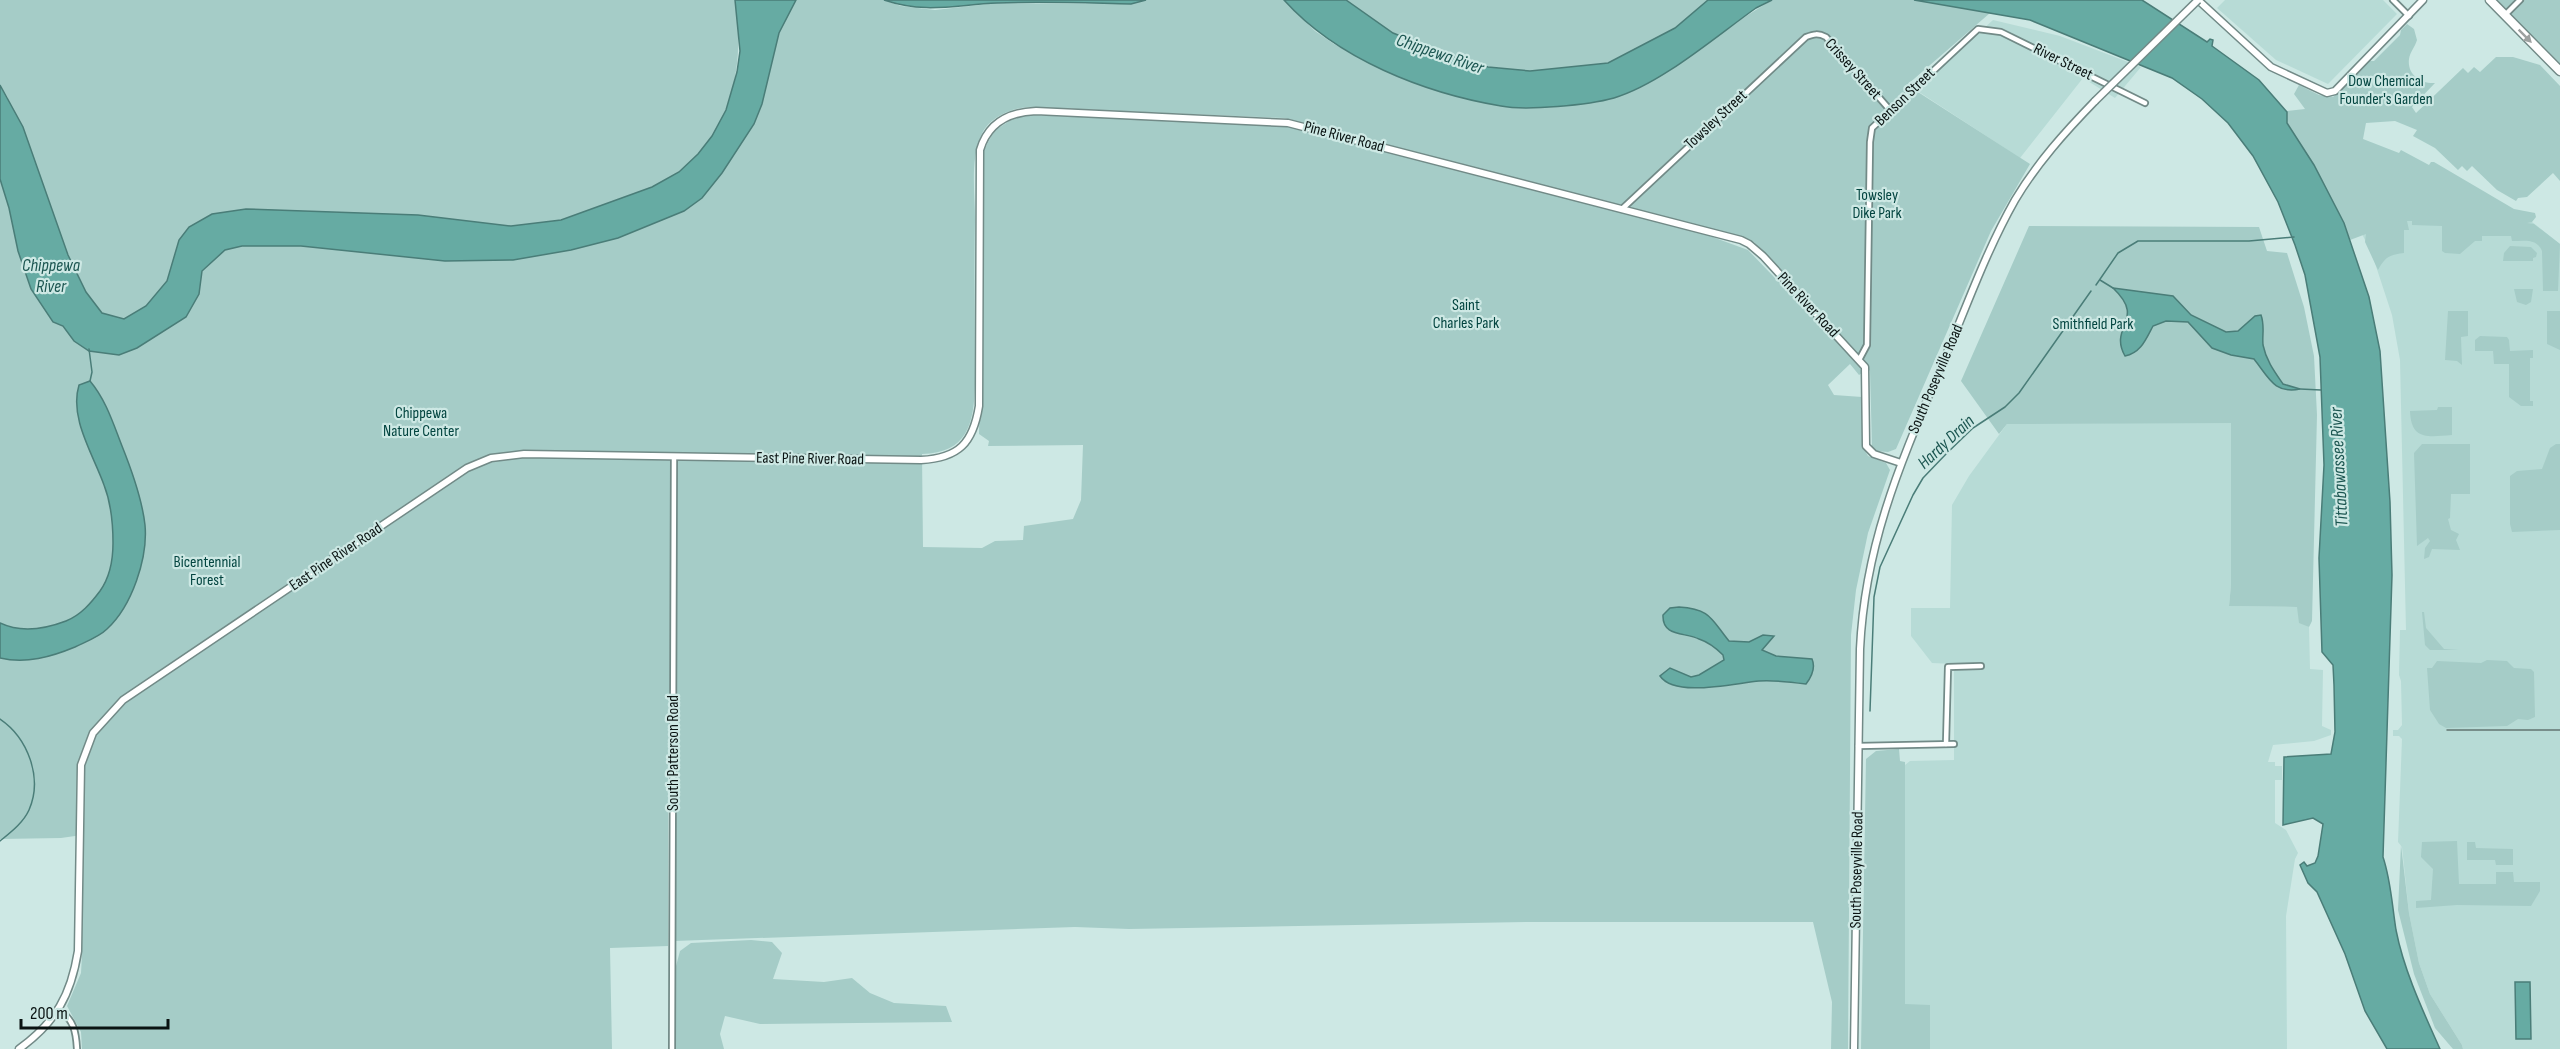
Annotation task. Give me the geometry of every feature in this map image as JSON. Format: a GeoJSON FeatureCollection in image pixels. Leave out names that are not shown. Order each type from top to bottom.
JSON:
{"type":"FeatureCollection","features":[{"type":"Feature","properties":{"kind":"highway"},"geometry":{"type":"LineString","coordinates":[[2490,0],[2558,66]]}},
{"type":"Feature","properties":{"kind":"street"},"geometry":{"type":"LineString","coordinates":[[2198,0],[2271,67],[2331,93],[2423,0]]}},
{"type":"Feature","properties":{"kind":"street","name":"South Poseyville Road"},"geometry":{"type":"LineString","coordinates":[[1854,1049],[1860,649],[1865,589],[1881,518],[1901,463],[1991,248],[2016,199],[2060,137],[2198,0]]}},
{"type":"Feature","properties":{"kind":"street"},"geometry":{"type":"LineString","coordinates":[[2393,0],[2409,16]]}},
{"type":"Feature","properties":{"kind":"street"},"geometry":{"type":"LineString","coordinates":[[2505,15],[2520,0]]}},
{"type":"Feature","properties":{"kind":"street","name":"River Street"},"geometry":{"type":"LineString","coordinates":[[1978,29],[2001,33],[2145,103]]}},
{"type":"Feature","properties":{"kind":"street","name":"Benson Street"},"geometry":{"type":"LineString","coordinates":[[1859,360],[1866,345],[1870,133],[1890,110],[1978,29]]}},
{"type":"Feature","properties":{"kind":"street","name":"Crissey Street"},"geometry":{"type":"LineString","coordinates":[[1813,34],[1826,37],[1890,110]]}},
{"type":"Feature","properties":{"kind":"street","name":"Towsley Street"},"geometry":{"type":"LineString","coordinates":[[1622,209],[1806,37],[1813,34]]}},
{"type":"Feature","properties":{"kind":"street","name":"Pine River Road"},"geometry":{"type":"LineString","coordinates":[[945,457],[955,453],[969,438],[979,406],[980,150],[988,132],[1011,114],[1036,111],[1287,123],[1749,244],[1865,368],[1866,446],[1874,454],[1901,463]]}},
{"type":"Feature","properties":{"kind":"street","name":"East Pine River Road"},"geometry":{"type":"LineString","coordinates":[[19,1049],[33,1038],[59,1009],[72,982],[78,951],[81,765],[93,733],[112,710],[447,481],[479,462],[507,455],[524,454],[921,460],[945,457]]}},
{"type":"Feature","properties":{"kind":"street","name":"South Patterson Road"},"geometry":{"type":"LineString","coordinates":[[672,1049],[674,457]]}},
{"type":"Feature","properties":{"kind":"street"},"geometry":{"type":"LineString","coordinates":[[1946,744],[1948,667],[1981,666]]}},
{"type":"Feature","properties":{"kind":"street"},"geometry":{"type":"LineString","coordinates":[[1858,746],[1954,744]]}},
{"type":"Feature","properties":{"kind":"street"},"geometry":{"type":"LineString","coordinates":[[59,1009],[75,1028],[77,1049]]}},
{"type":"Feature","properties":{"kind":"shaded area"},"geometry":{"type":"Polygon","coordinates":[[[2225,0],[2383,0],[2397,14],[2328,84],[2276,60],[2217,8],[2225,0]]]}},
{"type":"Feature","properties":{"kind":"shaded area"},"geometry":{"type":"Polygon","coordinates":[[[1993,20],[2060,36],[2141,67],[2115,98],[2083,78],[2020,158],[1916,90],[1993,20]]]}},
{"type":"Feature","properties":{"kind":"shaded area"},"geometry":{"type":"Polygon","coordinates":[[[2407,221],[2532,222],[2560,244],[2560,1049],[2463,1049],[2430,994],[2419,963],[2409,913],[2402,847],[2398,842],[2402,739],[2399,736],[2393,736],[2393,730],[2398,730],[2402,725],[2399,675],[2400,630],[2406,630],[2400,360],[2392,315],[2372,254],[2362,234],[2407,223],[2407,221]]]}},
{"type":"Feature","properties":{"kind":"shaded area"},"geometry":{"type":"Polygon","coordinates":[[[2231,422],[2229,606],[2298,607],[2304,624],[2309,627],[2310,669],[2323,670],[2322,726],[2331,730],[2331,735],[2314,741],[2273,745],[2268,762],[2275,762],[2275,766],[2282,766],[2282,780],[2275,780],[2275,823],[2286,830],[2298,853],[2295,859],[2286,916],[2287,1049],[1930,1049],[1930,1005],[1905,1005],[1905,765],[1910,761],[1954,760],[1954,664],[1932,663],[1911,636],[1911,608],[1950,608],[1952,505],[1969,476],[2007,424],[2231,422]]]}},
{"type":"Feature","properties":{"kind":"green space","name":"Chippewa Nature Center"},"geometry":{"type":"Polygon","coordinates":[[[0,0],[735,0],[738,49],[736,73],[730,98],[762,104],[779,33],[796,0],[884,0],[901,6],[935,10],[997,3],[1131,4],[1146,0],[1284,0],[1315,31],[1334,44],[1378,67],[1595,101],[1614,98],[1772,0],[1914,0],[1990,13],[1907,85],[2030,164],[1991,231],[1896,449],[1888,452],[1876,451],[1872,447],[1870,371],[1809,300],[1754,242],[1634,209],[1626,203],[1618,205],[1284,118],[1029,107],[1015,109],[1001,115],[989,124],[981,136],[975,156],[974,177],[975,384],[973,412],[965,434],[958,442],[937,452],[922,454],[923,547],[982,548],[995,541],[1023,540],[1024,526],[1073,519],[1081,500],[1083,445],[988,446],[989,441],[979,434],[984,150],[994,131],[1014,118],[1025,115],[1268,124],[1295,128],[1707,235],[1748,250],[1859,365],[1862,373],[1859,375],[1850,364],[1828,385],[1834,395],[1862,397],[1862,445],[1868,456],[1886,463],[1890,470],[1868,533],[1856,590],[1851,635],[1848,1049],[1831,1049],[1832,1002],[1813,922],[1529,922],[1129,929],[1075,927],[674,941],[677,764],[668,765],[668,946],[610,948],[612,1049],[82,1049],[81,1032],[67,1006],[81,973],[82,835],[61,838],[0,839],[0,179],[9,207],[8,98],[0,85],[0,0]]]}},
{"type":"Feature","properties":{"kind":"green space"},"geometry":{"type":"Polygon","coordinates":[[[1346,0],[1708,0],[1675,28],[1608,63],[1530,71],[1488,67],[1451,56],[1393,33],[1346,0]]]}},
{"type":"Feature","properties":{"kind":"green space"},"geometry":{"type":"Polygon","coordinates":[[[2496,0],[2560,0],[2560,64],[2496,0]]]}},
{"type":"Feature","properties":{"kind":"green space","name":"Dow Chemical Founder's Garden"},"geometry":{"type":"Polygon","coordinates":[[[2407,24],[2414,29],[2417,40],[2410,56],[2410,69],[2420,80],[2435,83],[2412,107],[2416,113],[2463,68],[2468,73],[2474,67],[2480,72],[2496,57],[2513,57],[2540,65],[2560,86],[2560,181],[2553,173],[2527,197],[2518,198],[2516,201],[2497,190],[2472,166],[2467,171],[2462,166],[2458,170],[2435,148],[2413,136],[2417,130],[2395,121],[2366,123],[2363,139],[2399,153],[2401,150],[2429,165],[2434,162],[2514,209],[2535,213],[2536,217],[2532,222],[2527,223],[2534,224],[2560,244],[2558,291],[2543,291],[2540,247],[2530,241],[2512,241],[2511,236],[2482,236],[2482,241],[2475,241],[2460,254],[2445,253],[2442,251],[2442,226],[2412,225],[2412,221],[2407,221],[2409,230],[2404,230],[2404,253],[2388,257],[2378,270],[2365,242],[2366,234],[2350,240],[2323,182],[2287,123],[2287,111],[2305,109],[2294,94],[2299,85],[2319,95],[2333,97],[2369,61],[2374,61],[2400,35],[2401,30],[2407,24]]]}},
{"type":"Feature","properties":{"kind":"green space","name":"Smithfield Park"},"geometry":{"type":"Polygon","coordinates":[[[2029,226],[2259,227],[2267,251],[2287,253],[2304,307],[2314,356],[2317,415],[2312,621],[2309,627],[2299,623],[2297,607],[2229,606],[2231,423],[2007,424],[1999,434],[1961,381],[2029,226]]]}},
{"type":"Feature","properties":{"kind":"green space"},"geometry":{"type":"Polygon","coordinates":[[[2510,246],[2531,247],[2537,253],[2536,257],[2533,261],[2503,261],[2504,253],[2510,246]]]}},
{"type":"Feature","properties":{"kind":"green space"},"geometry":{"type":"Polygon","coordinates":[[[2514,289],[2533,289],[2531,302],[2526,305],[2517,302],[2514,289]]]}},
{"type":"Feature","properties":{"kind":"green space"},"geometry":{"type":"Polygon","coordinates":[[[2448,311],[2468,311],[2468,336],[2461,337],[2462,365],[2457,361],[2445,360],[2448,311]]]}},
{"type":"Feature","properties":{"kind":"green space"},"geometry":{"type":"Polygon","coordinates":[[[2547,311],[2560,311],[2560,350],[2547,344],[2547,311]]]}},
{"type":"Feature","properties":{"kind":"green space"},"geometry":{"type":"Polygon","coordinates":[[[2480,336],[2507,337],[2510,351],[2533,350],[2533,358],[2530,358],[2530,401],[2533,401],[2533,406],[2521,406],[2509,397],[2509,364],[2494,364],[2493,351],[2475,351],[2475,340],[2480,336]]]}},
{"type":"Feature","properties":{"kind":"green space"},"geometry":{"type":"Polygon","coordinates":[[[2438,407],[2452,407],[2452,435],[2428,436],[2417,432],[2413,427],[2410,411],[2437,410],[2438,407]]]}},
{"type":"Feature","properties":{"kind":"green space"},"geometry":{"type":"Polygon","coordinates":[[[2422,444],[2470,444],[2470,494],[2451,494],[2450,518],[2448,519],[2451,530],[2459,534],[2456,540],[2460,550],[2432,549],[2429,557],[2424,559],[2425,548],[2430,541],[2428,538],[2417,546],[2414,453],[2422,444]]]}},
{"type":"Feature","properties":{"kind":"green space"},"geometry":{"type":"Polygon","coordinates":[[[2560,444],[2560,530],[2512,532],[2510,476],[2517,471],[2542,469],[2550,448],[2560,444]]]}},
{"type":"Feature","properties":{"kind":"green space"},"geometry":{"type":"Polygon","coordinates":[[[2422,612],[2424,612],[2426,628],[2444,649],[2459,650],[2430,650],[2425,645],[2422,612]]]}},
{"type":"Feature","properties":{"kind":"green space"},"geometry":{"type":"Polygon","coordinates":[[[2487,660],[2507,661],[2514,668],[2531,669],[2534,672],[2535,717],[2528,720],[2518,719],[2507,726],[2446,728],[2439,724],[2430,710],[2427,668],[2432,668],[2437,661],[2481,663],[2487,660]]]}},
{"type":"Feature","properties":{"kind":"green space"},"geometry":{"type":"Polygon","coordinates":[[[1899,749],[1900,761],[1905,762],[1905,1004],[1930,1005],[1930,1049],[1861,1049],[1866,759],[1876,751],[1899,749]]]}},
{"type":"Feature","properties":{"kind":"green space"},"geometry":{"type":"Polygon","coordinates":[[[2457,841],[2459,884],[2496,884],[2496,872],[2513,872],[2514,882],[2540,882],[2540,891],[2531,906],[2457,905],[2416,908],[2416,901],[2431,900],[2433,869],[2421,857],[2422,842],[2457,841]]]}},
{"type":"Feature","properties":{"kind":"green space"},"geometry":{"type":"Polygon","coordinates":[[[2467,842],[2475,842],[2476,848],[2513,849],[2513,865],[2496,865],[2495,860],[2467,860],[2467,842]]]}},
{"type":"Feature","properties":{"kind":"green space"},"geometry":{"type":"Polygon","coordinates":[[[2401,845],[2409,913],[2419,963],[2430,994],[2463,1049],[2453,1049],[2435,1028],[2414,974],[2398,910],[2401,845]]]}},
{"type":"Feature","properties":{"kind":"green space"},"geometry":{"type":"Polygon","coordinates":[[[751,940],[772,942],[782,953],[773,979],[824,982],[852,978],[870,993],[894,1003],[946,1006],[952,1022],[760,1024],[725,1016],[720,1034],[724,1049],[675,1049],[676,966],[680,951],[691,943],[751,940]]]}},
{"type":"Feature","properties":{"kind":"water","name":"Chippewa River"},"geometry":{"type":"Polygon","coordinates":[[[735,0],[796,0],[779,33],[762,104],[754,124],[722,173],[702,198],[684,211],[618,238],[571,250],[513,260],[445,261],[301,246],[242,246],[225,250],[202,271],[199,294],[186,317],[137,348],[119,355],[89,351],[74,341],[63,326],[53,322],[31,289],[18,251],[0,179],[0,85],[23,127],[68,255],[86,292],[102,313],[124,319],[146,306],[167,281],[179,240],[189,227],[212,214],[246,209],[418,215],[511,226],[561,220],[652,187],[679,172],[698,154],[712,136],[726,110],[737,72],[740,51],[735,0]]]}},
{"type":"Feature","properties":{"kind":"water"},"geometry":{"type":"Polygon","coordinates":[[[884,0],[1146,0],[1131,4],[1014,2],[927,8],[884,0]]]}},
{"type":"Feature","properties":{"kind":"water","name":"Chippewa River"},"geometry":{"type":"Polygon","coordinates":[[[1284,0],[1346,0],[1393,33],[1451,56],[1488,67],[1530,71],[1608,63],[1675,28],[1708,0],[1772,0],[1756,8],[1669,71],[1632,91],[1614,98],[1589,103],[1526,108],[1501,106],[1442,92],[1384,70],[1329,40],[1284,0]]]}},
{"type":"Feature","properties":{"kind":"water","name":"Tittabawassee River"},"geometry":{"type":"Polygon","coordinates":[[[1914,0],[2142,0],[2207,42],[2210,39],[2213,40],[2212,46],[2259,80],[2287,112],[2287,123],[2314,165],[2344,223],[2369,297],[2380,351],[2390,502],[2392,575],[2383,857],[2404,961],[2440,1049],[2387,1049],[2365,1011],[2345,954],[2317,892],[2308,883],[2300,865],[2304,862],[2307,866],[2315,863],[2323,824],[2313,818],[2283,825],[2284,757],[2331,754],[2335,732],[2333,665],[2322,652],[2319,558],[2324,465],[2320,357],[2305,275],[2278,202],[2253,156],[2228,123],[2202,99],[2172,78],[2030,20],[1914,0]]]}},
{"type":"Feature","properties":{"kind":"water"},"geometry":{"type":"Polygon","coordinates":[[[2113,288],[2173,296],[2191,315],[2226,332],[2238,331],[2255,316],[2261,315],[2266,356],[2283,384],[2300,389],[2291,390],[2278,387],[2254,359],[2231,355],[2212,348],[2188,322],[2166,321],[2153,326],[2139,349],[2125,356],[2121,346],[2121,337],[2127,308],[2123,299],[2113,288]]]}},
{"type":"Feature","properties":{"kind":"water"},"geometry":{"type":"Polygon","coordinates":[[[90,381],[112,420],[142,505],[145,538],[137,581],[116,619],[96,637],[48,656],[29,660],[0,658],[0,623],[16,628],[33,629],[66,621],[89,604],[100,591],[109,574],[113,543],[110,506],[84,436],[77,410],[79,385],[90,381]]]}},
{"type":"Feature","properties":{"kind":"water"},"geometry":{"type":"Polygon","coordinates":[[[1679,607],[1704,613],[1714,621],[1729,641],[1749,642],[1763,635],[1774,636],[1762,650],[1776,656],[1812,659],[1813,669],[1810,678],[1806,684],[1765,681],[1706,688],[1692,688],[1668,683],[1660,676],[1670,668],[1691,677],[1699,675],[1724,660],[1723,655],[1702,640],[1675,633],[1666,627],[1663,615],[1670,608],[1679,607]]]}},
{"type":"Feature","properties":{"kind":"water"},"geometry":{"type":"Polygon","coordinates":[[[2515,982],[2530,982],[2531,1039],[2516,1039],[2515,982]]]}},
{"type":"Feature","properties":{"kind":"waterway","name":"Hardy Drain"},"geometry":{"type":"LineString","coordinates":[[2096,285],[2118,253],[2138,241],[2249,241],[2294,237]]}},
{"type":"Feature","properties":{"kind":"waterway"},"geometry":{"type":"LineString","coordinates":[[2100,280],[2113,288]]}},
{"type":"Feature","properties":{"kind":"waterway","name":"Hardy Drain"},"geometry":{"type":"LineString","coordinates":[[1870,711],[1874,597],[1880,567],[1913,495],[1923,478],[1973,428],[2005,407],[2019,393],[2091,291]]}},
{"type":"Feature","properties":{"kind":"waterway"},"geometry":{"type":"LineString","coordinates":[[89,349],[92,372],[90,381]]}},
{"type":"Feature","properties":{"kind":"waterway"},"geometry":{"type":"LineString","coordinates":[[2300,389],[2321,390]]}},
{"type":"Feature","properties":{"kind":"waterway"},"geometry":{"type":"LineString","coordinates":[[0,719],[10,727],[25,748],[33,772],[34,785],[33,798],[26,815],[0,841]]}},
{"type":"Feature","properties":{"kind":"railway"},"geometry":{"type":"LineString","coordinates":[[2447,730],[2560,730]]}},
{"type":"Feature","properties":{"kind":"park label","name":"Towsley Dike Park"},"geometry":{"type":"Point","coordinates":[1877,204]}},
{"type":"Feature","properties":{"kind":"park label","name":"Saint Charles Park"},"geometry":{"type":"Point","coordinates":[1466,314]}},
{"type":"Feature","properties":{"kind":"park label","name":"Bicentennial Forest"},"geometry":{"type":"Point","coordinates":[207,571]}}]}
